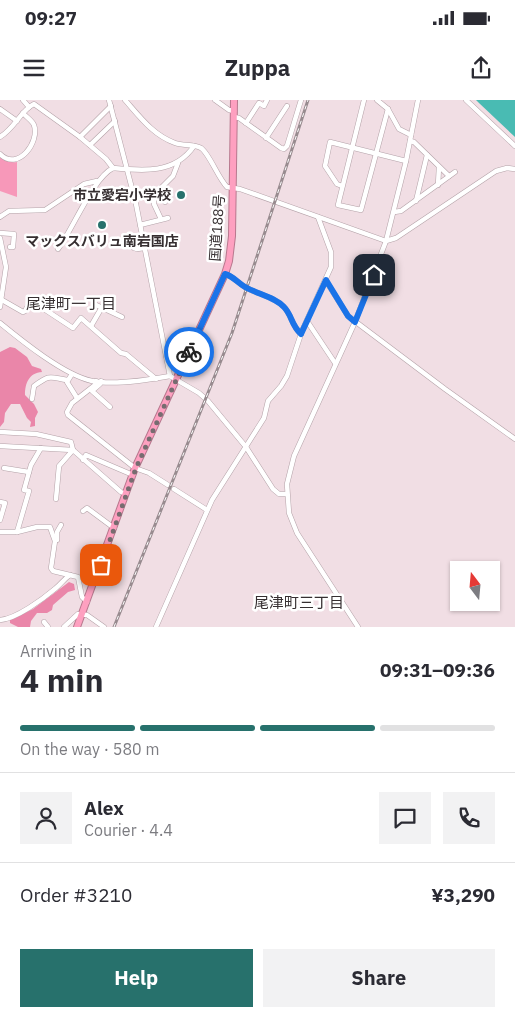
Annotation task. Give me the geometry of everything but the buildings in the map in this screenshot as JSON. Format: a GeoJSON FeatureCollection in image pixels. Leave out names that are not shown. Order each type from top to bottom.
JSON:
{"type":"FeatureCollection","features":[{"type":"Feature","properties":{"kind":"highway","name":"国道188号"},"geometry":{"type":"LineString","coordinates":[[77,627],[133,475],[225,274],[231,248],[234,100]]}},
{"type":"Feature","properties":{"kind":"street"},"geometry":{"type":"LineString","coordinates":[[22,100],[29,107]]}},
{"type":"Feature","properties":{"kind":"street"},"geometry":{"type":"LineString","coordinates":[[109,100],[140,224],[170,376]]}},
{"type":"Feature","properties":{"kind":"street"},"geometry":{"type":"LineString","coordinates":[[125,100],[155,134],[177,144],[194,146],[204,150],[222,182],[227,187],[240,189],[386,241],[396,238],[496,171],[508,168],[515,169]]}},
{"type":"Feature","properties":{"kind":"street"},"geometry":{"type":"LineString","coordinates":[[215,100],[246,124],[284,149],[287,146],[301,100]]}},
{"type":"Feature","properties":{"kind":"street"},"geometry":{"type":"LineString","coordinates":[[246,124],[259,104],[264,106],[267,100]]}},
{"type":"Feature","properties":{"kind":"street"},"geometry":{"type":"LineString","coordinates":[[364,100],[338,205],[361,210],[388,109]]}},
{"type":"Feature","properties":{"kind":"street"},"geometry":{"type":"LineString","coordinates":[[377,100],[388,109],[399,129],[411,135]]}},
{"type":"Feature","properties":{"kind":"street"},"geometry":{"type":"LineString","coordinates":[[358,627],[297,533],[289,513],[286,494],[287,484],[291,463],[355,322],[386,241],[406,161],[418,100]]}},
{"type":"Feature","properties":{"kind":"street"},"geometry":{"type":"LineString","coordinates":[[466,100],[515,146]]}},
{"type":"Feature","properties":{"kind":"street"},"geometry":{"type":"LineString","coordinates":[[0,137],[10,130],[23,113],[34,104],[90,145],[106,158],[113,168],[150,170],[178,163],[183,160],[194,146]]}},
{"type":"Feature","properties":{"kind":"street"},"geometry":{"type":"LineString","coordinates":[[80,137],[111,106]]}},
{"type":"Feature","properties":{"kind":"street"},"geometry":{"type":"LineString","coordinates":[[266,138],[287,106]]}},
{"type":"Feature","properties":{"kind":"street"},"geometry":{"type":"LineString","coordinates":[[0,109],[17,121]]}},
{"type":"Feature","properties":{"kind":"street"},"geometry":{"type":"LineString","coordinates":[[0,154],[7,160],[15,161],[30,147],[34,126],[33,122],[23,113]]}},
{"type":"Feature","properties":{"kind":"street"},"geometry":{"type":"LineString","coordinates":[[90,145],[115,121]]}},
{"type":"Feature","properties":{"kind":"street"},"geometry":{"type":"LineString","coordinates":[[342,186],[337,184],[325,166],[330,142],[406,161]]}},
{"type":"Feature","properties":{"kind":"street"},"geometry":{"type":"LineString","coordinates":[[410,142],[414,142],[448,176]]}},
{"type":"Feature","properties":{"kind":"street"},"geometry":{"type":"LineString","coordinates":[[416,201],[427,155]]}},
{"type":"Feature","properties":{"kind":"street"},"geometry":{"type":"LineString","coordinates":[[160,219],[154,204],[154,195],[174,176],[178,163]]}},
{"type":"Feature","properties":{"kind":"street"},"geometry":{"type":"LineString","coordinates":[[438,185],[439,167]]}},
{"type":"Feature","properties":{"kind":"street"},"geometry":{"type":"LineString","coordinates":[[58,249],[65,240],[97,182],[113,168]]}},
{"type":"Feature","properties":{"kind":"street"},"geometry":{"type":"LineString","coordinates":[[394,212],[401,211],[455,172]]}},
{"type":"Feature","properties":{"kind":"street"},"geometry":{"type":"LineString","coordinates":[[0,217],[6,212],[45,210],[84,184],[97,182]]}},
{"type":"Feature","properties":{"kind":"street"},"geometry":{"type":"LineString","coordinates":[[163,187],[170,191],[165,202]]}},
{"type":"Feature","properties":{"kind":"street"},"geometry":{"type":"LineString","coordinates":[[156,627],[206,510],[264,418],[268,401],[287,376],[301,334],[326,280],[332,259],[318,217]]}},
{"type":"Feature","properties":{"kind":"street"},"geometry":{"type":"LineString","coordinates":[[140,224],[168,218]]}},
{"type":"Feature","properties":{"kind":"street"},"geometry":{"type":"LineString","coordinates":[[0,233],[14,234],[13,247],[10,247]]}},
{"type":"Feature","properties":{"kind":"street"},"geometry":{"type":"LineString","coordinates":[[0,238],[1,251],[6,267],[0,307]]}},
{"type":"Feature","properties":{"kind":"street"},"geometry":{"type":"LineString","coordinates":[[134,248],[137,250],[144,248]]}},
{"type":"Feature","properties":{"kind":"street"},"geometry":{"type":"LineString","coordinates":[[225,274],[230,275],[247,288],[282,305],[294,328],[301,334]]}},
{"type":"Feature","properties":{"kind":"street"},"geometry":{"type":"LineString","coordinates":[[326,280],[348,316],[355,322],[515,439]]}},
{"type":"Feature","properties":{"kind":"street"},"geometry":{"type":"LineString","coordinates":[[2,300],[23,312],[28,306],[38,307],[74,328],[81,318],[121,353],[126,354],[156,378]]}},
{"type":"Feature","properties":{"kind":"street"},"geometry":{"type":"LineString","coordinates":[[94,304],[122,317]]}},
{"type":"Feature","properties":{"kind":"street"},"geometry":{"type":"LineString","coordinates":[[90,326],[102,307]]}},
{"type":"Feature","properties":{"kind":"street"},"geometry":{"type":"LineString","coordinates":[[307,321],[335,363]]}},
{"type":"Feature","properties":{"kind":"street"},"geometry":{"type":"LineString","coordinates":[[1,325],[72,374],[98,381],[170,376],[199,393],[208,401],[246,447],[273,489],[279,494],[286,494]]}},
{"type":"Feature","properties":{"kind":"street"},"geometry":{"type":"LineString","coordinates":[[67,380],[72,374]]}},
{"type":"Feature","properties":{"kind":"street"},"geometry":{"type":"LineString","coordinates":[[32,399],[34,386],[51,376],[67,380],[78,398]]}},
{"type":"Feature","properties":{"kind":"street"},"geometry":{"type":"LineString","coordinates":[[98,381],[70,405],[67,412],[68,415],[136,468],[149,473],[168,485]]}},
{"type":"Feature","properties":{"kind":"street"},"geometry":{"type":"LineString","coordinates":[[98,381],[100,384],[92,391],[110,407]]}},
{"type":"Feature","properties":{"kind":"street"},"geometry":{"type":"LineString","coordinates":[[0,432],[36,434],[71,442],[72,450],[59,466],[56,499]]}},
{"type":"Feature","properties":{"kind":"street"},"geometry":{"type":"LineString","coordinates":[[0,446],[72,450],[121,492],[126,494]]}},
{"type":"Feature","properties":{"kind":"street"},"geometry":{"type":"LineString","coordinates":[[17,532],[29,491],[24,490],[31,465],[41,448]]}},
{"type":"Feature","properties":{"kind":"street"},"geometry":{"type":"LineString","coordinates":[[83,460],[86,455],[133,475]]}},
{"type":"Feature","properties":{"kind":"street"},"geometry":{"type":"LineString","coordinates":[[4,468],[29,472]]}},
{"type":"Feature","properties":{"kind":"street"},"geometry":{"type":"LineString","coordinates":[[174,489],[206,510]]}},
{"type":"Feature","properties":{"kind":"street"},"geometry":{"type":"LineString","coordinates":[[0,502],[5,503],[0,520]]}},
{"type":"Feature","properties":{"kind":"street"},"geometry":{"type":"LineString","coordinates":[[83,511],[87,508],[114,528]]}},
{"type":"Feature","properties":{"kind":"street"},"geometry":{"type":"LineString","coordinates":[[54,545],[61,525]]}},
{"type":"Feature","properties":{"kind":"street"},"geometry":{"type":"LineString","coordinates":[[0,532],[17,532],[50,526],[54,545],[53,571],[78,577],[82,597],[87,602]]}},
{"type":"Feature","properties":{"kind":"street"},"geometry":{"type":"LineString","coordinates":[[0,620],[31,606],[70,575]]}},
{"type":"Feature","properties":{"kind":"street"},"geometry":{"type":"LineString","coordinates":[[64,627],[78,614],[83,614],[104,627]]}},
{"type":"Feature","properties":{"kind":"street"},"geometry":{"type":"LineString","coordinates":[[44,622],[48,627]]}},
{"type":"Feature","properties":{"kind":"shaded area"},"geometry":{"type":"Polygon","coordinates":[[[0,156],[8,161],[17,162],[17,197],[0,191],[0,156]]]}},
{"type":"Feature","properties":{"kind":"shaded area"},"geometry":{"type":"Polygon","coordinates":[[[10,347],[15,348],[27,357],[32,366],[41,369],[42,372],[34,374],[29,379],[25,391],[25,395],[34,404],[38,412],[35,418],[35,426],[30,427],[31,422],[20,404],[11,404],[5,413],[4,422],[0,427],[0,352],[10,347]]]}},
{"type":"Feature","properties":{"kind":"shaded area"},"geometry":{"type":"Polygon","coordinates":[[[69,582],[74,584],[75,590],[68,592],[53,605],[52,610],[47,613],[37,613],[31,621],[30,627],[18,627],[10,623],[10,620],[33,609],[69,582]]]}},
{"type":"Feature","properties":{"kind":"water"},"geometry":{"type":"Polygon","coordinates":[[[476,100],[515,100],[515,137],[479,103],[476,100]]]}},
{"type":"Feature","properties":{"kind":"railway"},"geometry":{"type":"LineString","coordinates":[[114,627],[232,333],[308,100]]}},
{"type":"Feature","properties":{"kind":"way so far"},"geometry":{"type":"LineString","coordinates":[[101,565],[136,468],[189,352]]}},
{"type":"Feature","properties":{"kind":"place","name":"市立愛宕小学校"},"geometry":{"type":"Point","coordinates":[181,195]}},
{"type":"Feature","properties":{"kind":"place","name":"マックスバリュ南岩国店"},"geometry":{"type":"Point","coordinates":[102,225]}},
{"type":"Feature","properties":{"kind":"district","name":"尾津町一丁目"},"geometry":{"type":"Point","coordinates":[71,303]}},
{"type":"Feature","properties":{"kind":"district","name":"尾津町三丁目"},"geometry":{"type":"Point","coordinates":[299,602]}},
{"type":"Feature","properties":{"kind":"route"},"geometry":{"type":"LineString","coordinates":[[189,352],[225,274],[230,275],[247,288],[282,305],[294,328],[301,334],[326,280],[348,316],[355,322],[374,275]]}}]}
